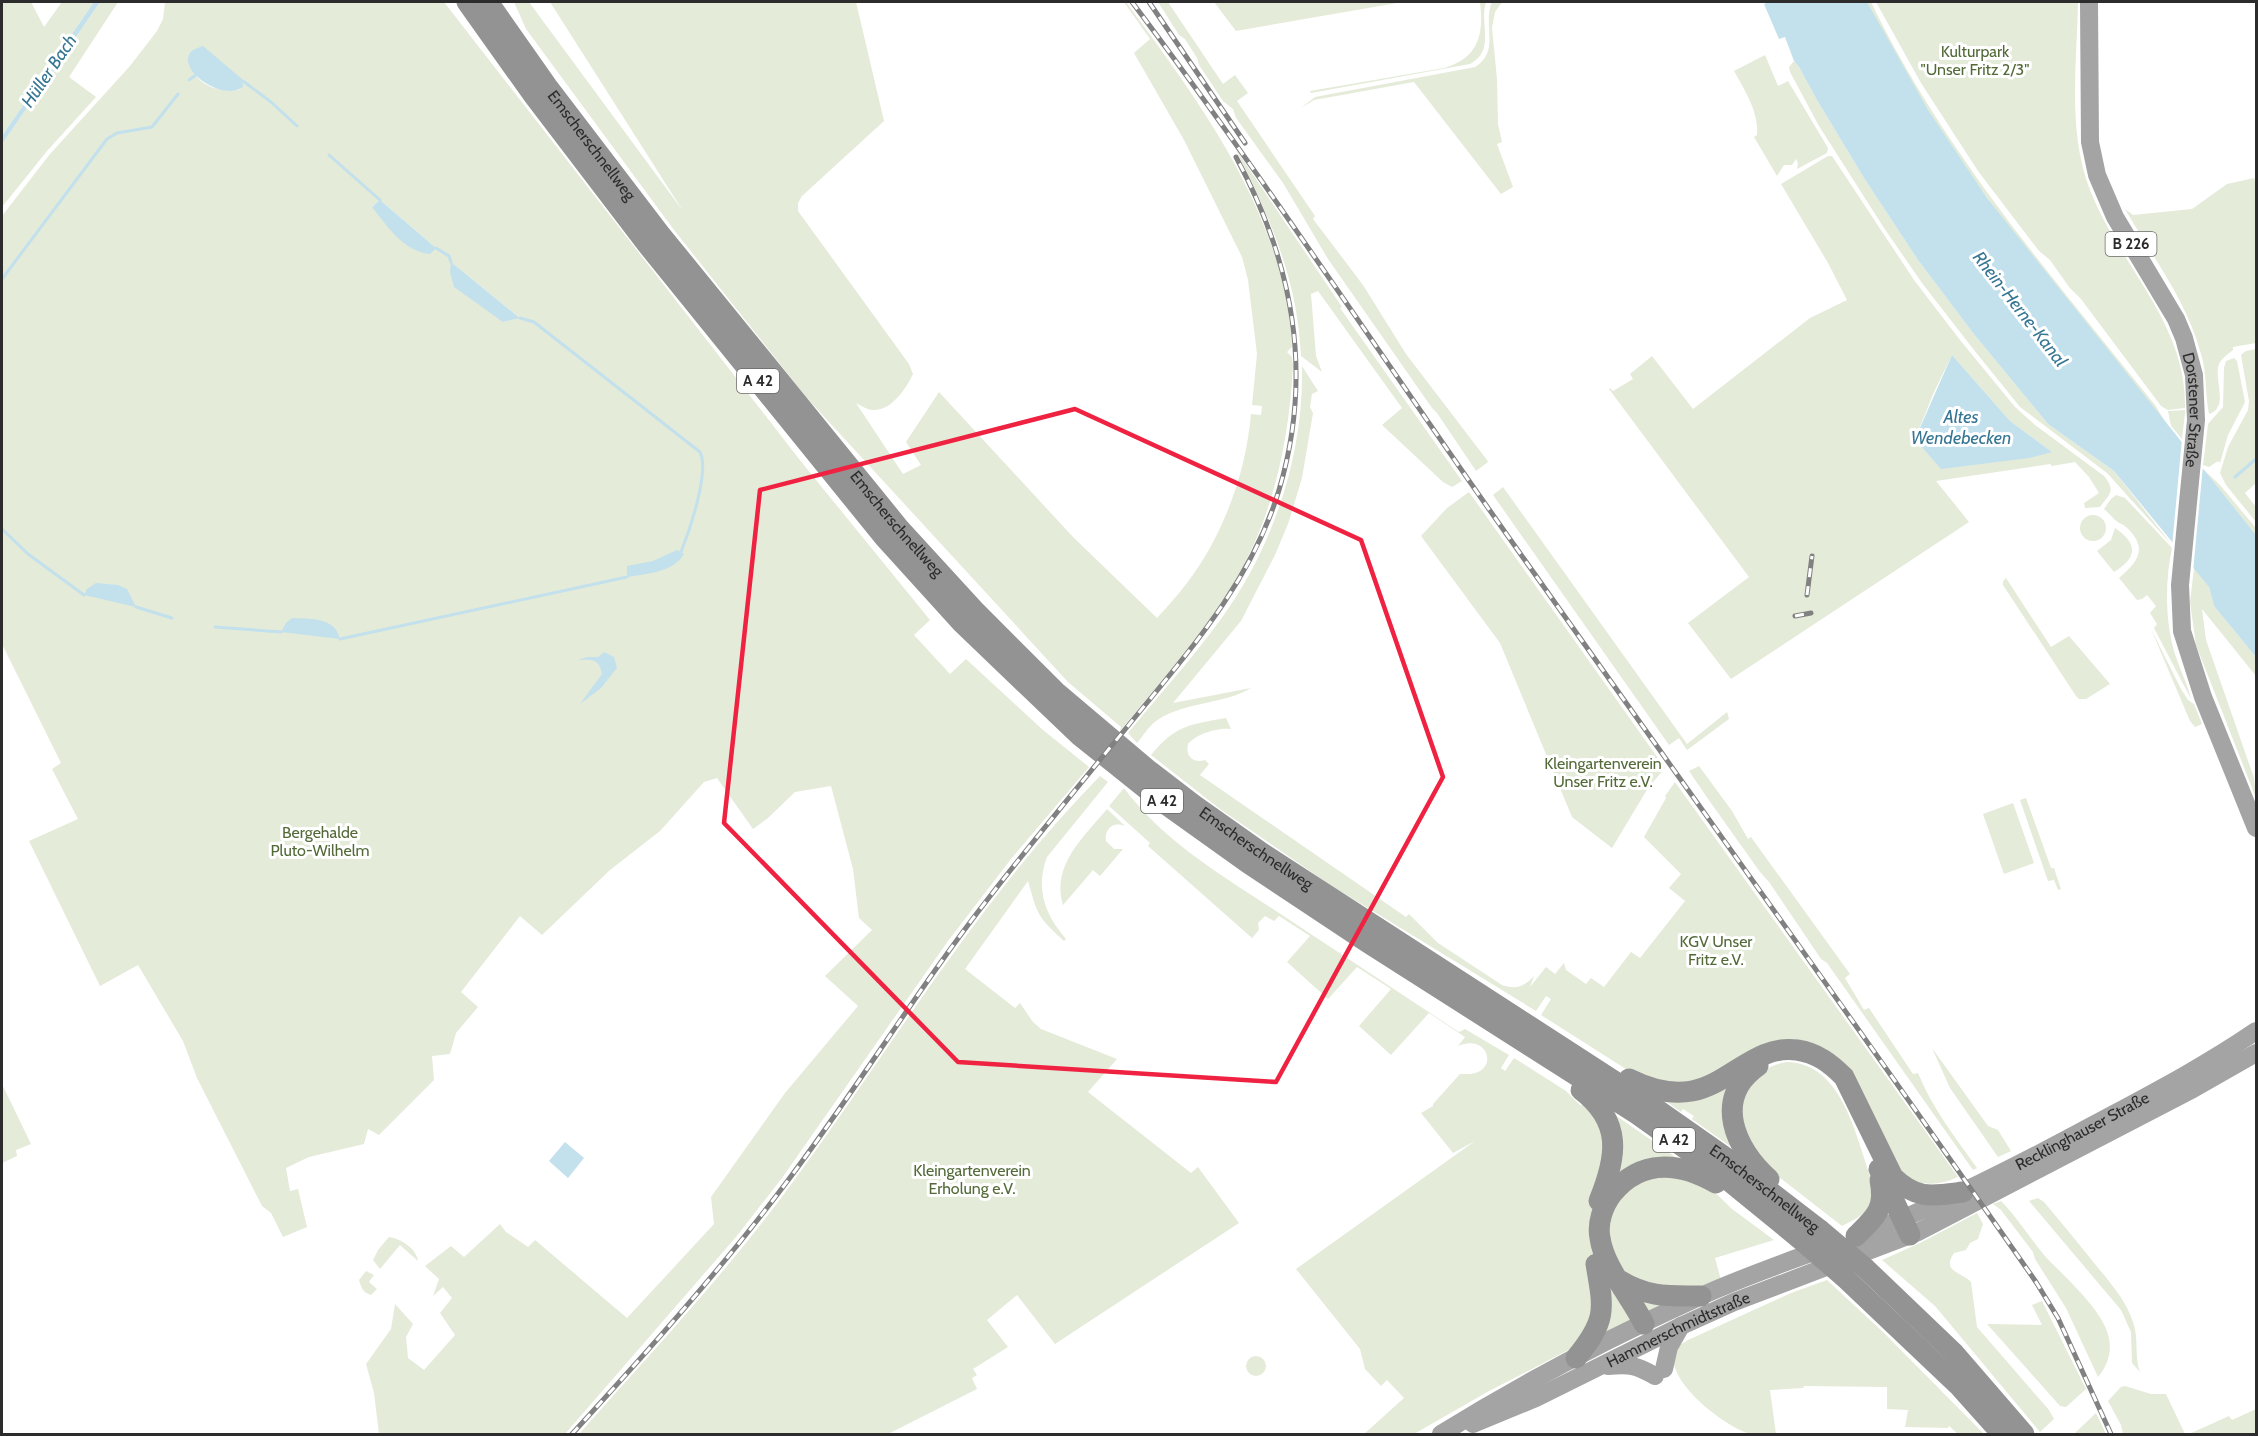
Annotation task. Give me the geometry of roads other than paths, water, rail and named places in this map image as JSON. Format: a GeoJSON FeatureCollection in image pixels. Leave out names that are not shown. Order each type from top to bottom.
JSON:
{"type":"FeatureCollection","features":[{"type":"Feature","properties":{"kind":"highway","name":"Emscherschnellweg"},"geometry":{"type":"LineString","coordinates":[[467,2],[534,96],[645,243],[884,537],[962,623],[1079,735],[1164,802],[1248,863],[1637,1114],[1717,1171],[1843,1276],[1960,1387],[2002,1434]]}},
{"type":"Feature","properties":{"kind":"highway","name":"Emscherschnellweg"},"geometry":{"type":"LineString","coordinates":[[488,2],[547,86],[660,234],[899,528],[976,612],[1035,671],[1094,725],[1194,805],[1262,853],[1645,1101],[1725,1157],[1820,1230],[1865,1268],[1954,1353],[2024,1434]]}},
{"type":"Feature","properties":{"kind":"highway"},"geometry":{"type":"LineString","coordinates":[[1587,1064],[1610,1068],[1648,1088],[1671,1092],[1692,1091],[1720,1080],[1763,1055],[1778,1050],[1807,1051],[1821,1057],[1833,1065],[1844,1077],[1910,1225]]}},
{"type":"Feature","properties":{"kind":"highway"},"geometry":{"type":"LineString","coordinates":[[1541,1053],[1556,1072],[1596,1103],[1610,1128],[1614,1144],[1611,1172],[1590,1225],[1592,1251],[1603,1304],[1601,1319],[1592,1339],[1576,1358]]}},
{"type":"Feature","properties":{"kind":"highway"},"geometry":{"type":"LineString","coordinates":[[1820,1230],[1802,1205],[1767,1177],[1740,1143],[1736,1134],[1732,1114],[1735,1096],[1744,1078],[1763,1062],[1784,1056],[1805,1058],[1817,1062],[1828,1070],[1846,1095],[1886,1172],[1905,1188],[1920,1195],[1932,1196],[1963,1192]]}},
{"type":"Feature","properties":{"kind":"highway"},"geometry":{"type":"LineString","coordinates":[[1642,1335],[1619,1280],[1604,1254],[1599,1237],[1600,1224],[1608,1200],[1618,1187],[1643,1170],[1673,1167],[1702,1175],[1719,1184],[1770,1222],[1799,1238]]}},
{"type":"Feature","properties":{"kind":"highway"},"geometry":{"type":"LineString","coordinates":[[1856,1236],[1879,1211],[1886,1172]]}},
{"type":"Feature","properties":{"kind":"highway"},"geometry":{"type":"LineString","coordinates":[[1596,1263],[1642,1335]]}},
{"type":"Feature","properties":{"kind":"highway"},"geometry":{"type":"LineString","coordinates":[[1619,1280],[1634,1289],[1658,1296],[1701,1296]]}},
{"type":"Feature","properties":{"kind":"main road","name":"Dorstener Straße"},"geometry":{"type":"LineString","coordinates":[[2089,2],[2090,142],[2093,159],[2108,201],[2163,295],[2184,338],[2196,391],[2193,452],[2182,562],[2180,614],[2186,649],[2256,828]]}},
{"type":"Feature","properties":{"kind":"main road","name":"Recklinghauser Straße"},"geometry":{"type":"LineString","coordinates":[[1910,1225],[1963,1192],[2150,1095],[2256,1031]]}},
{"type":"Feature","properties":{"kind":"main road","name":"Recklinghauser Straße"},"geometry":{"type":"LineString","coordinates":[[1910,1225],[2193,1089],[2256,1053]]}},
{"type":"Feature","properties":{"kind":"main road","name":"Hammerschmidtstraße"},"geometry":{"type":"LineString","coordinates":[[1442,1434],[1521,1405],[1600,1366],[1701,1296],[1856,1236],[1910,1225]]}},
{"type":"Feature","properties":{"kind":"main road","name":"Hammerschmidtstraße"},"geometry":{"type":"LineString","coordinates":[[1442,1434],[1501,1396],[1576,1358],[1642,1335],[1681,1326],[1910,1225]]}},
{"type":"Feature","properties":{"kind":"main road"},"geometry":{"type":"LineString","coordinates":[[1600,1366],[1636,1365],[1660,1372],[1669,1347],[1681,1326]]}},
{"type":"Feature","properties":{"kind":"water","name":"Hüller Bach"},"geometry":{"type":"Polygon","coordinates":[[[94,2],[100,2],[2,144],[2,136],[94,2]]]}},
{"type":"Feature","properties":{"kind":"water","name":"Rhein-Herne-Kanal"},"geometry":{"type":"Polygon","coordinates":[[[1769,2],[1867,2],[1928,110],[1987,198],[2256,535],[2256,657],[2214,606],[2209,587],[2114,471],[2048,424],[1973,333],[1918,260],[1864,178],[1817,100],[1794,61],[1785,37],[1779,39],[1764,4],[1769,2]]]}},
{"type":"Feature","properties":{"kind":"water"},"geometry":{"type":"Polygon","coordinates":[[[203,46],[242,79],[243,87],[234,91],[225,91],[214,88],[196,76],[188,60],[191,52],[203,46]]]}},
{"type":"Feature","properties":{"kind":"water"},"geometry":{"type":"Polygon","coordinates":[[[380,200],[436,248],[430,254],[420,252],[397,237],[372,207],[380,200]]]}},
{"type":"Feature","properties":{"kind":"water"},"geometry":{"type":"Polygon","coordinates":[[[451,262],[520,318],[503,322],[454,287],[450,272],[451,262]]]}},
{"type":"Feature","properties":{"kind":"water","name":"Altes Wendebecken"},"geometry":{"type":"Polygon","coordinates":[[[1952,355],[2010,421],[2052,452],[2029,458],[1941,469],[1915,439],[1952,355]]]}},
{"type":"Feature","properties":{"kind":"water"},"geometry":{"type":"Polygon","coordinates":[[[677,550],[684,554],[674,565],[659,571],[627,577],[627,566],[653,561],[677,550]]]}},
{"type":"Feature","properties":{"kind":"water"},"geometry":{"type":"Polygon","coordinates":[[[96,583],[118,585],[127,589],[136,607],[84,595],[87,589],[96,583]]]}},
{"type":"Feature","properties":{"kind":"water"},"geometry":{"type":"Polygon","coordinates":[[[292,618],[314,619],[328,623],[340,639],[281,632],[292,618]]]}},
{"type":"Feature","properties":{"kind":"water"},"geometry":{"type":"Polygon","coordinates":[[[604,652],[614,657],[617,668],[601,688],[580,704],[602,674],[596,662],[577,660],[598,657],[604,652]]]}},
{"type":"Feature","properties":{"kind":"water"},"geometry":{"type":"Polygon","coordinates":[[[565,1142],[584,1158],[568,1178],[549,1161],[565,1142]]]}},
{"type":"Feature","properties":{"kind":"waterway"},"geometry":{"type":"LineString","coordinates":[[189,80],[196,75]]}},
{"type":"Feature","properties":{"kind":"waterway"},"geometry":{"type":"LineString","coordinates":[[243,81],[297,126]]}},
{"type":"Feature","properties":{"kind":"waterway"},"geometry":{"type":"LineString","coordinates":[[2,279],[107,139],[117,133],[152,127],[178,94]]}},
{"type":"Feature","properties":{"kind":"waterway"},"geometry":{"type":"LineString","coordinates":[[329,155],[380,200]]}},
{"type":"Feature","properties":{"kind":"waterway"},"geometry":{"type":"LineString","coordinates":[[436,248],[449,256],[451,262]]}},
{"type":"Feature","properties":{"kind":"waterway"},"geometry":{"type":"LineString","coordinates":[[520,318],[534,322],[700,452],[702,461],[700,487],[681,552]]}},
{"type":"Feature","properties":{"kind":"waterway"},"geometry":{"type":"LineString","coordinates":[[2235,477],[2256,459]]}},
{"type":"Feature","properties":{"kind":"waterway"},"geometry":{"type":"LineString","coordinates":[[2,529],[28,554],[84,595]]}},
{"type":"Feature","properties":{"kind":"waterway"},"geometry":{"type":"LineString","coordinates":[[340,639],[627,577]]}},
{"type":"Feature","properties":{"kind":"waterway"},"geometry":{"type":"LineString","coordinates":[[136,607],[172,618]]}},
{"type":"Feature","properties":{"kind":"waterway"},"geometry":{"type":"LineString","coordinates":[[215,627],[281,632]]}},
{"type":"Feature","properties":{"kind":"railway"},"geometry":{"type":"LineString","coordinates":[[1132,2],[1231,137],[1469,481],[2036,1282],[2058,1318],[2111,1434]]}},
{"type":"Feature","properties":{"kind":"railway"},"geometry":{"type":"LineString","coordinates":[[1149,2],[1245,143]]}},
{"type":"Feature","properties":{"kind":"railway"},"geometry":{"type":"LineString","coordinates":[[572,1434],[682,1311],[761,1216],[838,1111],[964,930],[1202,633],[1239,579],[1254,551],[1279,490],[1290,446],[1295,404],[1296,361],[1292,319],[1284,278],[1272,237],[1256,197],[1236,157]]}},
{"type":"Feature","properties":{"kind":"railway"},"geometry":{"type":"LineString","coordinates":[[1807,595],[1812,556]]}},
{"type":"Feature","properties":{"kind":"railway"},"geometry":{"type":"LineString","coordinates":[[1795,616],[1811,613]]}},
{"type":"Feature","properties":{"kind":"park label","name":"Kulturpark \"Unser Fritz 2/3\""},"geometry":{"type":"Point","coordinates":[1975,60]}},
{"type":"Feature","properties":{"kind":"park label","name":"Kleingartenverein Unser Fritz e.V."},"geometry":{"type":"Point","coordinates":[1603,772]}},
{"type":"Feature","properties":{"kind":"park label","name":"Bergehalde Pluto-Wilhelm"},"geometry":{"type":"Point","coordinates":[320,841]}},
{"type":"Feature","properties":{"kind":"park label","name":"KGV Unser Fritz e.V."},"geometry":{"type":"Point","coordinates":[1716,950]}},
{"type":"Feature","properties":{"kind":"park label","name":"Kleingartenverein Erholung e.V."},"geometry":{"type":"Point","coordinates":[972,1179]}}]}
